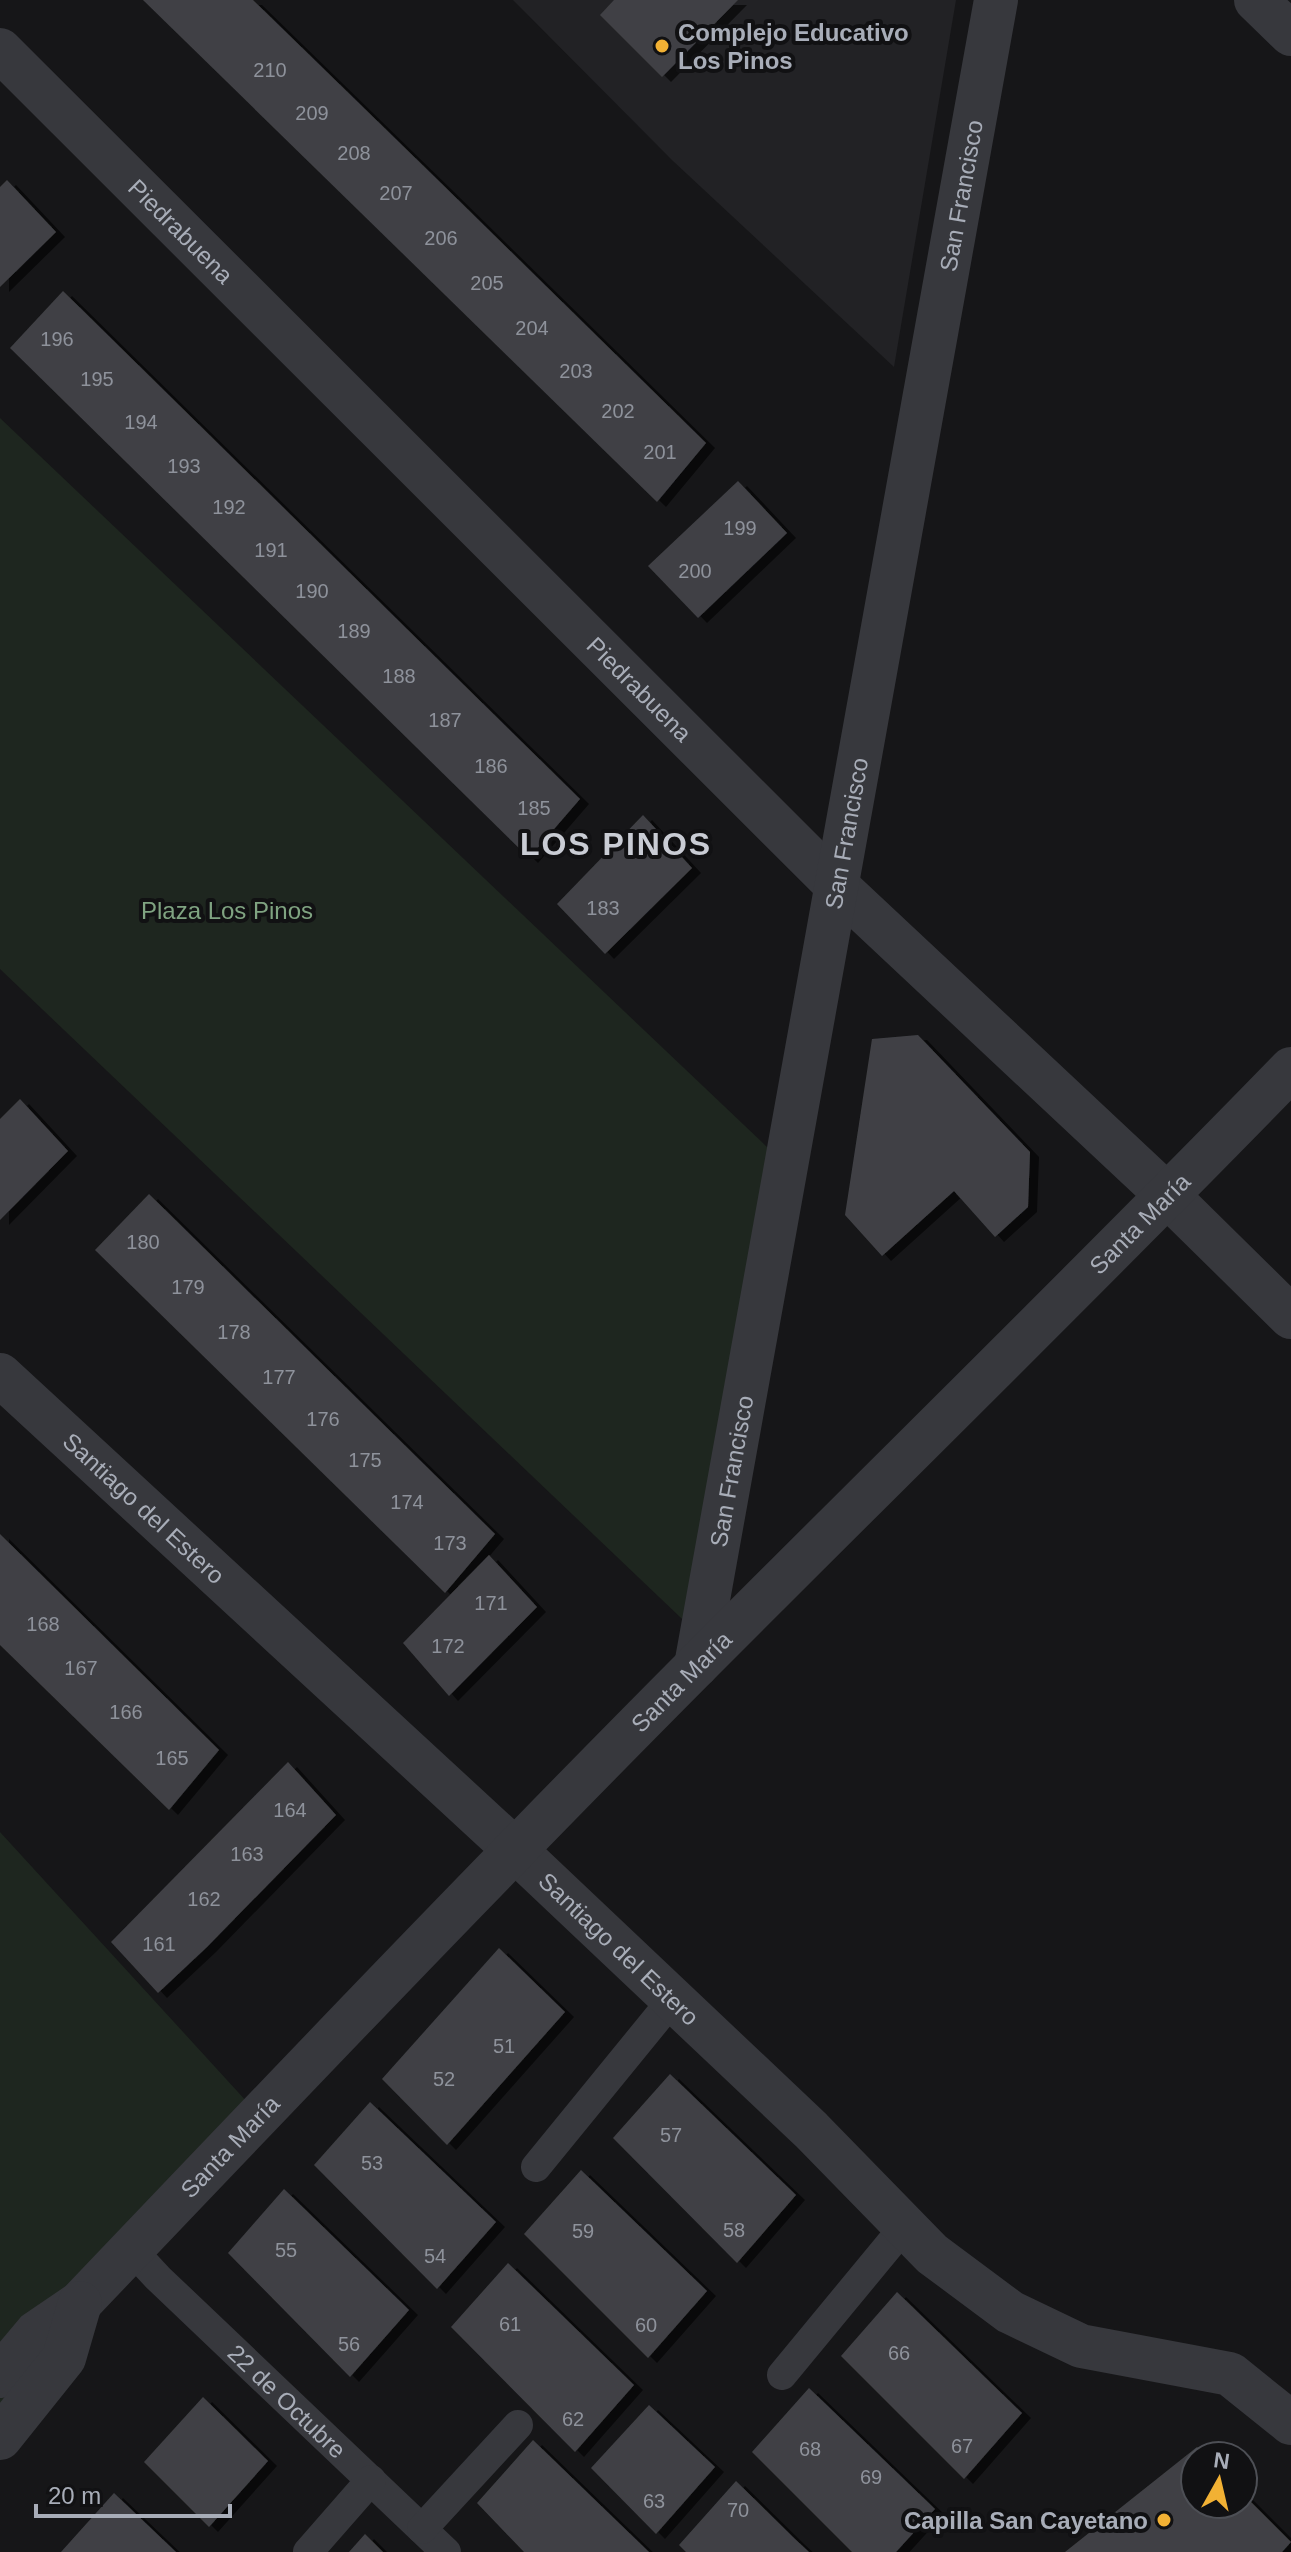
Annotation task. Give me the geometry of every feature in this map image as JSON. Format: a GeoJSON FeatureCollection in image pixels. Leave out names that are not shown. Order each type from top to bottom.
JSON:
{"type":"FeatureCollection","features":[{"type":"Feature","properties":{"kind":"street","name":"San Francisco"},"geometry":{"type":"LineString","coordinates":[[696,1666],[996,0]]}},
{"type":"Feature","properties":{"kind":"street"},"geometry":{"type":"LineString","coordinates":[[1256,0],[1291,34]]}},
{"type":"Feature","properties":{"kind":"street","name":"Piedrabuena"},"geometry":{"type":"LineString","coordinates":[[0,50],[836,885],[1168,1196],[1291,1317]]}},
{"type":"Feature","properties":{"kind":"street","name":"Santa María"},"geometry":{"type":"LineString","coordinates":[[0,2376],[36,2333],[80,2303],[515,1850],[1291,1069]]}},
{"type":"Feature","properties":{"kind":"street","name":"Santiago del Estero"},"geometry":{"type":"LineString","coordinates":[[0,1375],[673,1999],[811,2130],[932,2254],[1010,2312],[1081,2346],[1230,2374],[1291,2423]]}},
{"type":"Feature","properties":{"kind":"street","name":"Santa María"},"geometry":{"type":"LineString","coordinates":[[0,2438],[64,2358],[80,2303]]}},
{"type":"Feature","properties":{"kind":"lane"},"geometry":{"type":"LineString","coordinates":[[536,2167],[673,1999]]}},
{"type":"Feature","properties":{"kind":"lane"},"geometry":{"type":"LineString","coordinates":[[782,2375],[905,2226]]}},
{"type":"Feature","properties":{"kind":"lane","name":"22 de Octubre"},"geometry":{"type":"LineString","coordinates":[[131,2249],[446,2552]]}},
{"type":"Feature","properties":{"kind":"lane"},"geometry":{"type":"LineString","coordinates":[[422,2529],[518,2425]]}},
{"type":"Feature","properties":{"kind":"lane"},"geometry":{"type":"LineString","coordinates":[[308,2552],[371,2480]]}},
{"type":"Feature","properties":{"kind":"shaded area","name":"Complejo Educativo Los Pinos"},"geometry":{"type":"Polygon","coordinates":[[[513,0],[956,0],[894,367],[673,161],[513,0]]]}},
{"type":"Feature","properties":{"kind":"green space","name":"Plaza Los Pinos"},"geometry":{"type":"Polygon","coordinates":[[[0,418],[786,1165],[701,1637],[0,969],[0,418]]]}},
{"type":"Feature","properties":{"kind":"green space"},"geometry":{"type":"Polygon","coordinates":[[[0,1832],[260,2116],[80,2303],[0,2438],[0,1832]]]}},
{"type":"Feature","properties":{"kind":"building"},"geometry":{"type":"Polygon","coordinates":[[[143,0],[253,0],[443,185],[706,443],[657,502],[143,0]]]}},
{"type":"Feature","properties":{"kind":"building","name":"Complejo Educativo Los Pinos"},"geometry":{"type":"Polygon","coordinates":[[[614,0],[738,0],[662,77],[600,15],[614,0]]]}},
{"type":"Feature","properties":{"kind":"building"},"geometry":{"type":"Polygon","coordinates":[[[7,180],[56,232],[0,287],[0,187],[7,180]]]}},
{"type":"Feature","properties":{"kind":"building"},"geometry":{"type":"Polygon","coordinates":[[[63,291],[580,799],[529,858],[10,348],[63,291]]]}},
{"type":"Feature","properties":{"kind":"building"},"geometry":{"type":"Polygon","coordinates":[[[738,481],[787,533],[698,618],[648,566],[738,481]]]}},
{"type":"Feature","properties":{"kind":"building"},"geometry":{"type":"Polygon","coordinates":[[[643,815],[692,868],[605,954],[557,904],[643,815]]]}},
{"type":"Feature","properties":{"kind":"building"},"geometry":{"type":"Polygon","coordinates":[[[918,1035],[1030,1152],[1028,1207],[995,1237],[954,1191],[882,1256],[845,1215],[872,1039],[918,1035]]]}},
{"type":"Feature","properties":{"kind":"building"},"geometry":{"type":"Polygon","coordinates":[[[20,1099],[68,1151],[0,1220],[0,1119],[20,1099]]]}},
{"type":"Feature","properties":{"kind":"building"},"geometry":{"type":"Polygon","coordinates":[[[149,1194],[495,1534],[445,1593],[95,1250],[149,1194]]]}},
{"type":"Feature","properties":{"kind":"building"},"geometry":{"type":"Polygon","coordinates":[[[0,1534],[219,1750],[169,1810],[0,1645],[0,1534]]]}},
{"type":"Feature","properties":{"kind":"building"},"geometry":{"type":"Polygon","coordinates":[[[489,1555],[537,1607],[449,1696],[403,1643],[489,1555]]]}},
{"type":"Feature","properties":{"kind":"building"},"geometry":{"type":"Polygon","coordinates":[[[288,1762],[336,1815],[158,1993],[111,1942],[288,1762]]]}},
{"type":"Feature","properties":{"kind":"building"},"geometry":{"type":"Polygon","coordinates":[[[499,1948],[565,2012],[447,2145],[382,2079],[499,1948]]]}},
{"type":"Feature","properties":{"kind":"building"},"geometry":{"type":"Polygon","coordinates":[[[670,2074],[796,2195],[737,2263],[613,2138],[670,2074]]]}},
{"type":"Feature","properties":{"kind":"building"},"geometry":{"type":"Polygon","coordinates":[[[370,2102],[496,2222],[437,2289],[314,2165],[370,2102]]]}},
{"type":"Feature","properties":{"kind":"building"},"geometry":{"type":"Polygon","coordinates":[[[581,2170],[707,2291],[648,2358],[524,2234],[581,2170]]]}},
{"type":"Feature","properties":{"kind":"building"},"geometry":{"type":"Polygon","coordinates":[[[284,2189],[409,2310],[350,2377],[228,2253],[284,2189]]]}},
{"type":"Feature","properties":{"kind":"building"},"geometry":{"type":"Polygon","coordinates":[[[508,2263],[634,2385],[575,2452],[451,2327],[508,2263]]]}},
{"type":"Feature","properties":{"kind":"building"},"geometry":{"type":"Polygon","coordinates":[[[897,2292],[1022,2413],[964,2479],[841,2356],[897,2292]]]}},
{"type":"Feature","properties":{"kind":"building"},"geometry":{"type":"Polygon","coordinates":[[[809,2388],[935,2509],[896,2552],[852,2552],[752,2452],[809,2388]]]}},
{"type":"Feature","properties":{"kind":"building"},"geometry":{"type":"Polygon","coordinates":[[[203,2397],[268,2461],[209,2527],[144,2462],[203,2397]]]}},
{"type":"Feature","properties":{"kind":"building"},"geometry":{"type":"Polygon","coordinates":[[[649,2405],[715,2467],[656,2534],[591,2468],[649,2405]]]}},
{"type":"Feature","properties":{"kind":"building"},"geometry":{"type":"Polygon","coordinates":[[[533,2440],[649,2552],[524,2552],[477,2503],[533,2440]]]}},
{"type":"Feature","properties":{"kind":"building"},"geometry":{"type":"Polygon","coordinates":[[[1179,2461],[1179,2520],[1259,2520],[1259,2510],[1291,2542],[1282,2552],[1065,2552],[1179,2461]]]}},
{"type":"Feature","properties":{"kind":"building"},"geometry":{"type":"Polygon","coordinates":[[[736,2481],[809,2552],[686,2552],[679,2545],[736,2481]]]}},
{"type":"Feature","properties":{"kind":"building"},"geometry":{"type":"Polygon","coordinates":[[[114,2493],[176,2552],[61,2552],[114,2493]]]}},
{"type":"Feature","properties":{"kind":"building"},"geometry":{"type":"Polygon","coordinates":[[[365,2534],[383,2552],[349,2552],[365,2534]]]}},
{"type":"Feature","properties":{"kind":"place","name":"Complejo Educativo Los Pinos"},"geometry":{"type":"Point","coordinates":[662,46]}},
{"type":"Feature","properties":{"kind":"place","name":"Capilla San Cayetano"},"geometry":{"type":"Point","coordinates":[1164,2520]}},
{"type":"Feature","properties":{"kind":"district","name":"LOS PINOS"},"geometry":{"type":"Point","coordinates":[616,844]}}]}
